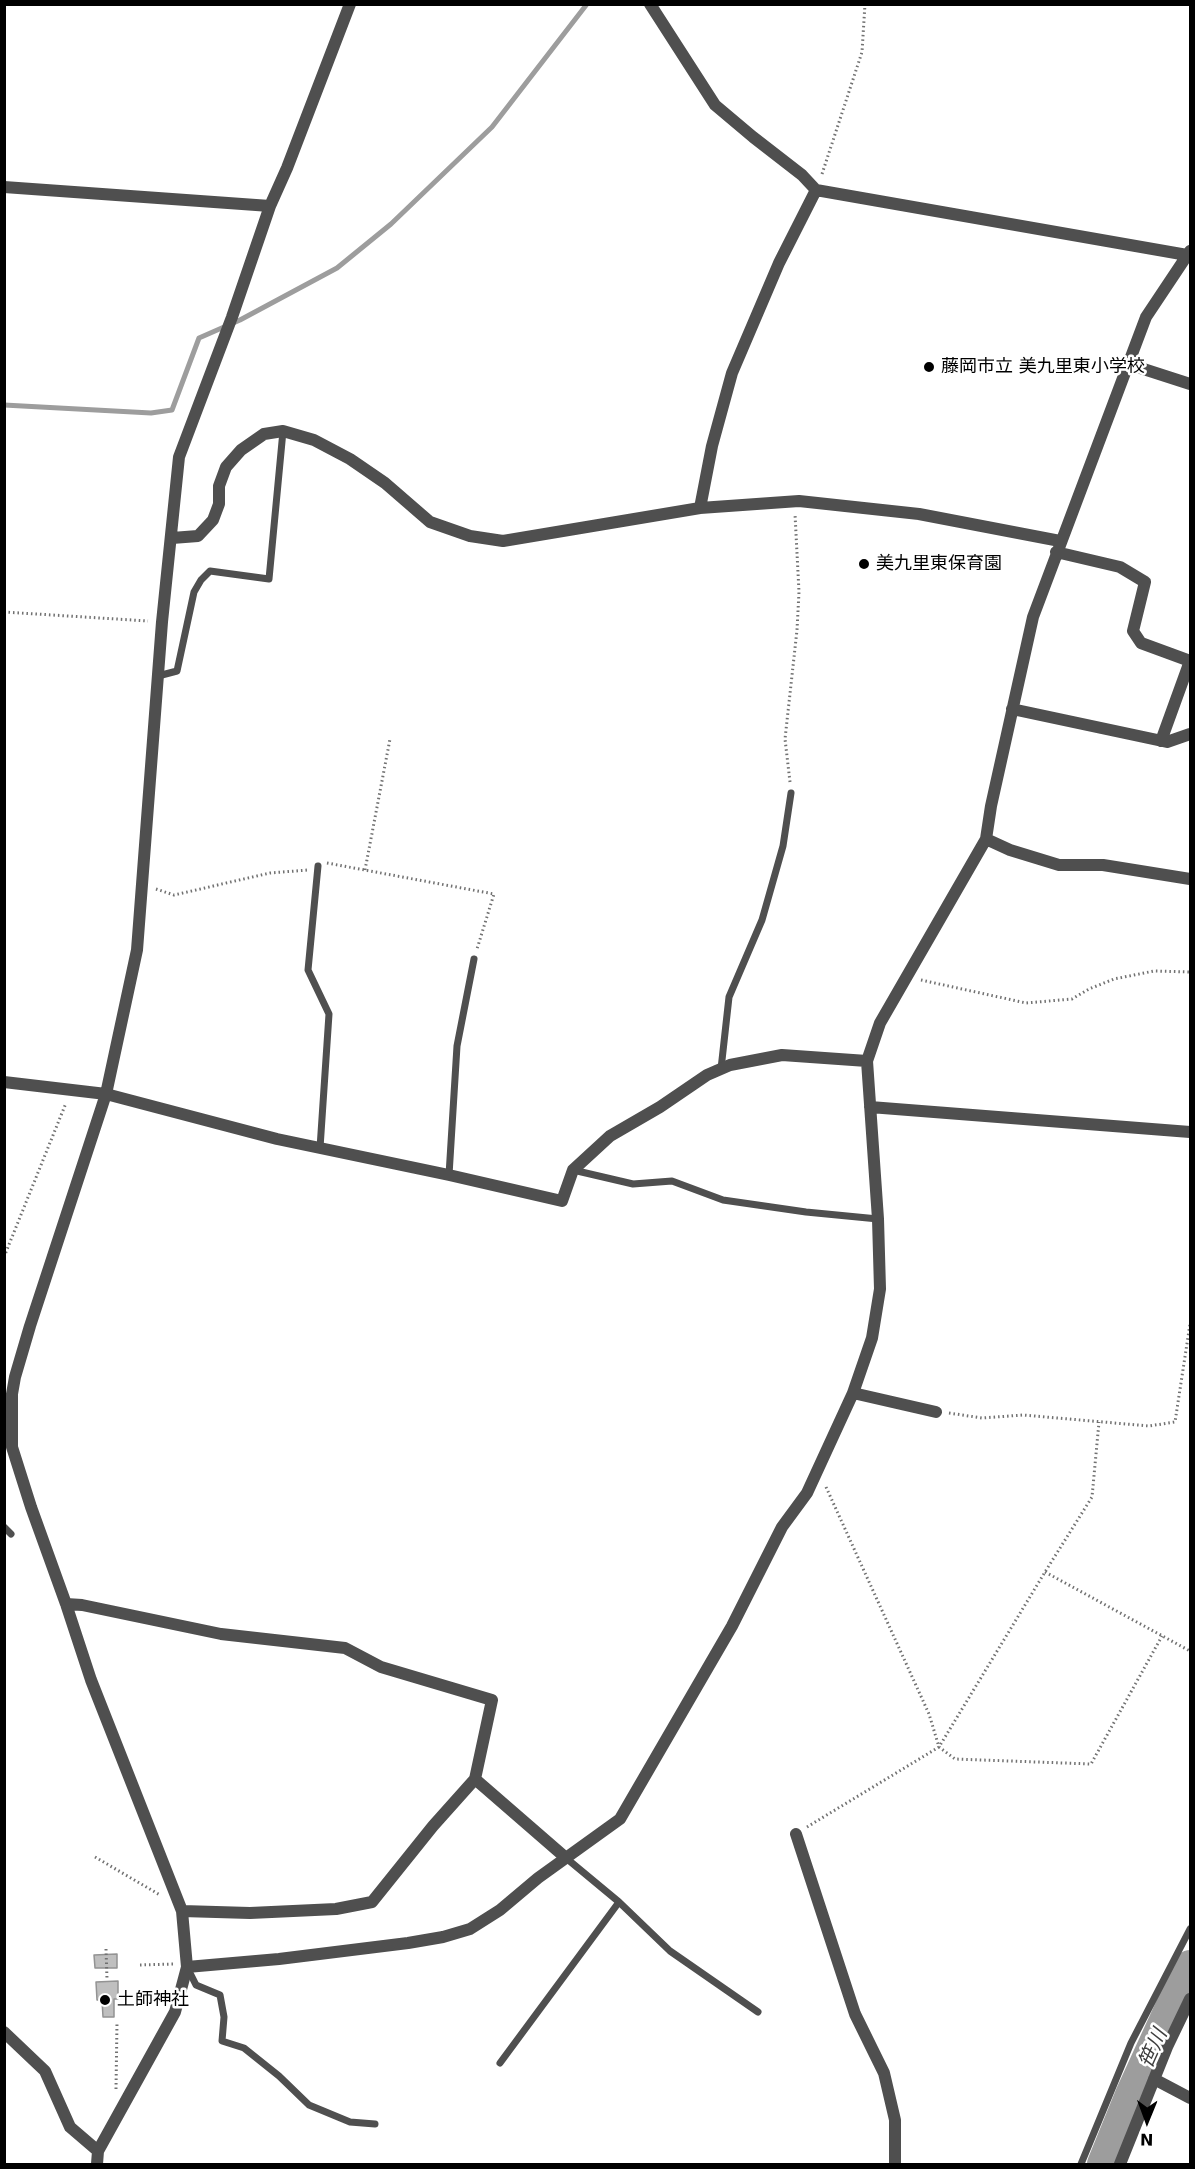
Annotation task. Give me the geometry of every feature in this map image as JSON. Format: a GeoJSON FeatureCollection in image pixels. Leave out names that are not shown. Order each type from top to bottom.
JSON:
{"type":"FeatureCollection","features":[{"type":"Feature","properties":{"kind":"street"},"geometry":{"type":"LineString","coordinates":[[97,2164],[98,2151],[176,2012],[188,1967],[181,1909],[91,1680],[12,1447],[12,1394],[30,1326],[106,1094],[137,950],[162,622],[179,457],[232,317],[270,206],[287,168],[350,4]]}},
{"type":"Feature","properties":{"kind":"street"},"geometry":{"type":"LineString","coordinates":[[188,1967],[290,1958],[444,1937],[470,1929],[500,1910],[538,1878],[620,1819],[732,1626],[782,1527],[807,1493],[853,1393],[872,1338],[880,1289],[878,1219],[867,1061],[880,1023],[986,838],[1033,617],[1146,317],[1189,253],[816,190],[802,175],[715,105],[650,4]]}},
{"type":"Feature","properties":{"kind":"street"},"geometry":{"type":"LineString","coordinates":[[4,187],[270,206]]}},
{"type":"Feature","properties":{"kind":"street"},"geometry":{"type":"LineString","coordinates":[[699,508],[712,446],[732,374],[779,263],[816,190]]}},
{"type":"Feature","properties":{"kind":"street"},"geometry":{"type":"LineString","coordinates":[[1128,364],[1190,383]]}},
{"type":"Feature","properties":{"kind":"street"},"geometry":{"type":"LineString","coordinates":[[172,538],[198,536],[213,520],[219,504],[219,486],[226,467],[241,450],[264,434],[283,431],[314,440],[350,459],[385,483],[430,522],[470,536],[502,541],[699,508],[794,501],[919,514],[1058,547],[1120,567],[1145,582],[1133,631],[1141,643],[1190,661],[1161,741]]}},
{"type":"Feature","properties":{"kind":"street"},"geometry":{"type":"LineString","coordinates":[[1012,709],[1167,742],[1191,734]]}},
{"type":"Feature","properties":{"kind":"street"},"geometry":{"type":"LineString","coordinates":[[986,838],[1010,850],[1059,865],[1103,865],[1191,879]]}},
{"type":"Feature","properties":{"kind":"street"},"geometry":{"type":"LineString","coordinates":[[4,1082],[106,1094],[191,1118],[562,1202],[573,1170],[610,1136],[660,1107],[706,1075],[721,1069],[782,1055],[867,1061]]}},
{"type":"Feature","properties":{"kind":"street"},"geometry":{"type":"LineString","coordinates":[[870,1107],[1191,1132]]}},
{"type":"Feature","properties":{"kind":"street"},"geometry":{"type":"LineString","coordinates":[[853,1393],[936,1412]]}},
{"type":"Feature","properties":{"kind":"street"},"geometry":{"type":"LineString","coordinates":[[66,1604],[221,1634],[345,1648],[381,1667],[492,1700],[475,1779],[433,1826],[372,1902],[336,1909],[250,1913],[181,1909]]}},
{"type":"Feature","properties":{"kind":"street"},"geometry":{"type":"LineString","coordinates":[[475,1779],[566,1858]]}},
{"type":"Feature","properties":{"kind":"street"},"geometry":{"type":"LineString","coordinates":[[796,1834],[855,2014],[884,2073],[895,2120],[895,2164]]}},
{"type":"Feature","properties":{"kind":"street"},"geometry":{"type":"LineString","coordinates":[[1120,2164],[1167,2047],[1191,1999]]}},
{"type":"Feature","properties":{"kind":"street"},"geometry":{"type":"LineString","coordinates":[[4,2032],[45,2071],[70,2127],[98,2151]]}},
{"type":"Feature","properties":{"kind":"street"},"geometry":{"type":"LineString","coordinates":[[1154,2079],[1191,2098]]}},
{"type":"Feature","properties":{"kind":"lane"},"geometry":{"type":"LineString","coordinates":[[158,676],[177,671],[194,592],[210,570],[269,579],[283,431]]}},
{"type":"Feature","properties":{"kind":"lane"},"geometry":{"type":"LineString","coordinates":[[721,1069],[729,997],[762,920],[783,846],[791,793]]}},
{"type":"Feature","properties":{"kind":"lane"},"geometry":{"type":"LineString","coordinates":[[318,866],[308,970],[329,1014],[320,1148]]}},
{"type":"Feature","properties":{"kind":"lane"},"geometry":{"type":"LineString","coordinates":[[448,1175],[457,1046],[474,959]]}},
{"type":"Feature","properties":{"kind":"lane"},"geometry":{"type":"LineString","coordinates":[[573,1170],[633,1184],[672,1181],[723,1200],[806,1212],[878,1219]]}},
{"type":"Feature","properties":{"kind":"lane"},"geometry":{"type":"LineString","coordinates":[[4,1527],[11,1534]]}},
{"type":"Feature","properties":{"kind":"lane"},"geometry":{"type":"LineString","coordinates":[[566,1858],[619,1902],[670,1951],[758,2012]]}},
{"type":"Feature","properties":{"kind":"lane"},"geometry":{"type":"LineString","coordinates":[[500,2063],[619,1902]]}},
{"type":"Feature","properties":{"kind":"lane"},"geometry":{"type":"LineString","coordinates":[[1081,2164],[1131,2043],[1191,1929]]}},
{"type":"Feature","properties":{"kind":"lane"},"geometry":{"type":"LineString","coordinates":[[188,1967],[196,1985],[220,1995],[224,2017],[222,2041],[244,2048],[279,2076],[309,2105],[350,2122],[375,2124]]}},
{"type":"Feature","properties":{"kind":"path"},"geometry":{"type":"LineString","coordinates":[[816,190],[862,52],[865,4]]}},
{"type":"Feature","properties":{"kind":"path"},"geometry":{"type":"LineString","coordinates":[[791,793],[785,739],[798,621],[799,592],[794,501]]}},
{"type":"Feature","properties":{"kind":"path"},"geometry":{"type":"LineString","coordinates":[[4,612],[162,622]]}},
{"type":"Feature","properties":{"kind":"path"},"geometry":{"type":"LineString","coordinates":[[364,870],[390,739]]}},
{"type":"Feature","properties":{"kind":"path"},"geometry":{"type":"LineString","coordinates":[[142,885],[174,895],[270,873],[311,870],[324,863],[494,894],[474,959]]}},
{"type":"Feature","properties":{"kind":"path"},"geometry":{"type":"LineString","coordinates":[[906,976],[1026,1003],[1072,999],[1114,979],[1154,971],[1191,972]]}},
{"type":"Feature","properties":{"kind":"path"},"geometry":{"type":"LineString","coordinates":[[4,1257],[71,1090]]}},
{"type":"Feature","properties":{"kind":"path"},"geometry":{"type":"LineString","coordinates":[[936,1412],[982,1418],[1023,1415],[1149,1426],[1175,1422],[1191,1324]]}},
{"type":"Feature","properties":{"kind":"path"},"geometry":{"type":"LineString","coordinates":[[796,1834],[939,1747],[1092,1497],[1099,1422]]}},
{"type":"Feature","properties":{"kind":"path"},"geometry":{"type":"LineString","coordinates":[[818,1469],[928,1714],[939,1747],[955,1759],[1091,1764],[1162,1636]]}},
{"type":"Feature","properties":{"kind":"path"},"geometry":{"type":"LineString","coordinates":[[1045,1572],[1191,1651]]}},
{"type":"Feature","properties":{"kind":"path"},"geometry":{"type":"LineString","coordinates":[[95,1857],[181,1909]]}},
{"type":"Feature","properties":{"kind":"path"},"geometry":{"type":"LineString","coordinates":[[106,1949],[107,1979]]}},
{"type":"Feature","properties":{"kind":"path"},"geometry":{"type":"LineString","coordinates":[[140,1965],[167,1964]]}},
{"type":"Feature","properties":{"kind":"path"},"geometry":{"type":"LineString","coordinates":[[115,2121],[117,2022]]}},
{"type":"Feature","properties":{"kind":"building"},"geometry":{"type":"Polygon","coordinates":[[[117,1954],[117,1968],[95,1968],[94,1955],[117,1954]]]}},
{"type":"Feature","properties":{"kind":"building","name":"土師神社"},"geometry":{"type":"Polygon","coordinates":[[[118,1981],[118,1999],[114,1999],[114,2017],[103,2017],[102,2000],[97,2000],[96,1982],[118,1981]]]}},
{"type":"Feature","properties":{"kind":"waterway"},"geometry":{"type":"LineString","coordinates":[[4,405],[151,413],[172,410],[199,338],[240,320],[337,268],[391,224],[492,127],[587,4]]}},
{"type":"Feature","properties":{"kind":"waterway","name":"笹川"},"geometry":{"type":"LineString","coordinates":[[1103,2164],[1131,2095],[1190,1966]]}},
{"type":"Feature","properties":{"kind":"place","name":"藤岡市立 美九里東小学校"},"geometry":{"type":"Point","coordinates":[929,367]}},
{"type":"Feature","properties":{"kind":"place","name":"美九里東保育園"},"geometry":{"type":"Point","coordinates":[864,564]}},
{"type":"Feature","properties":{"kind":"place","name":"土師神社"},"geometry":{"type":"Point","coordinates":[105,2000]}}]}
